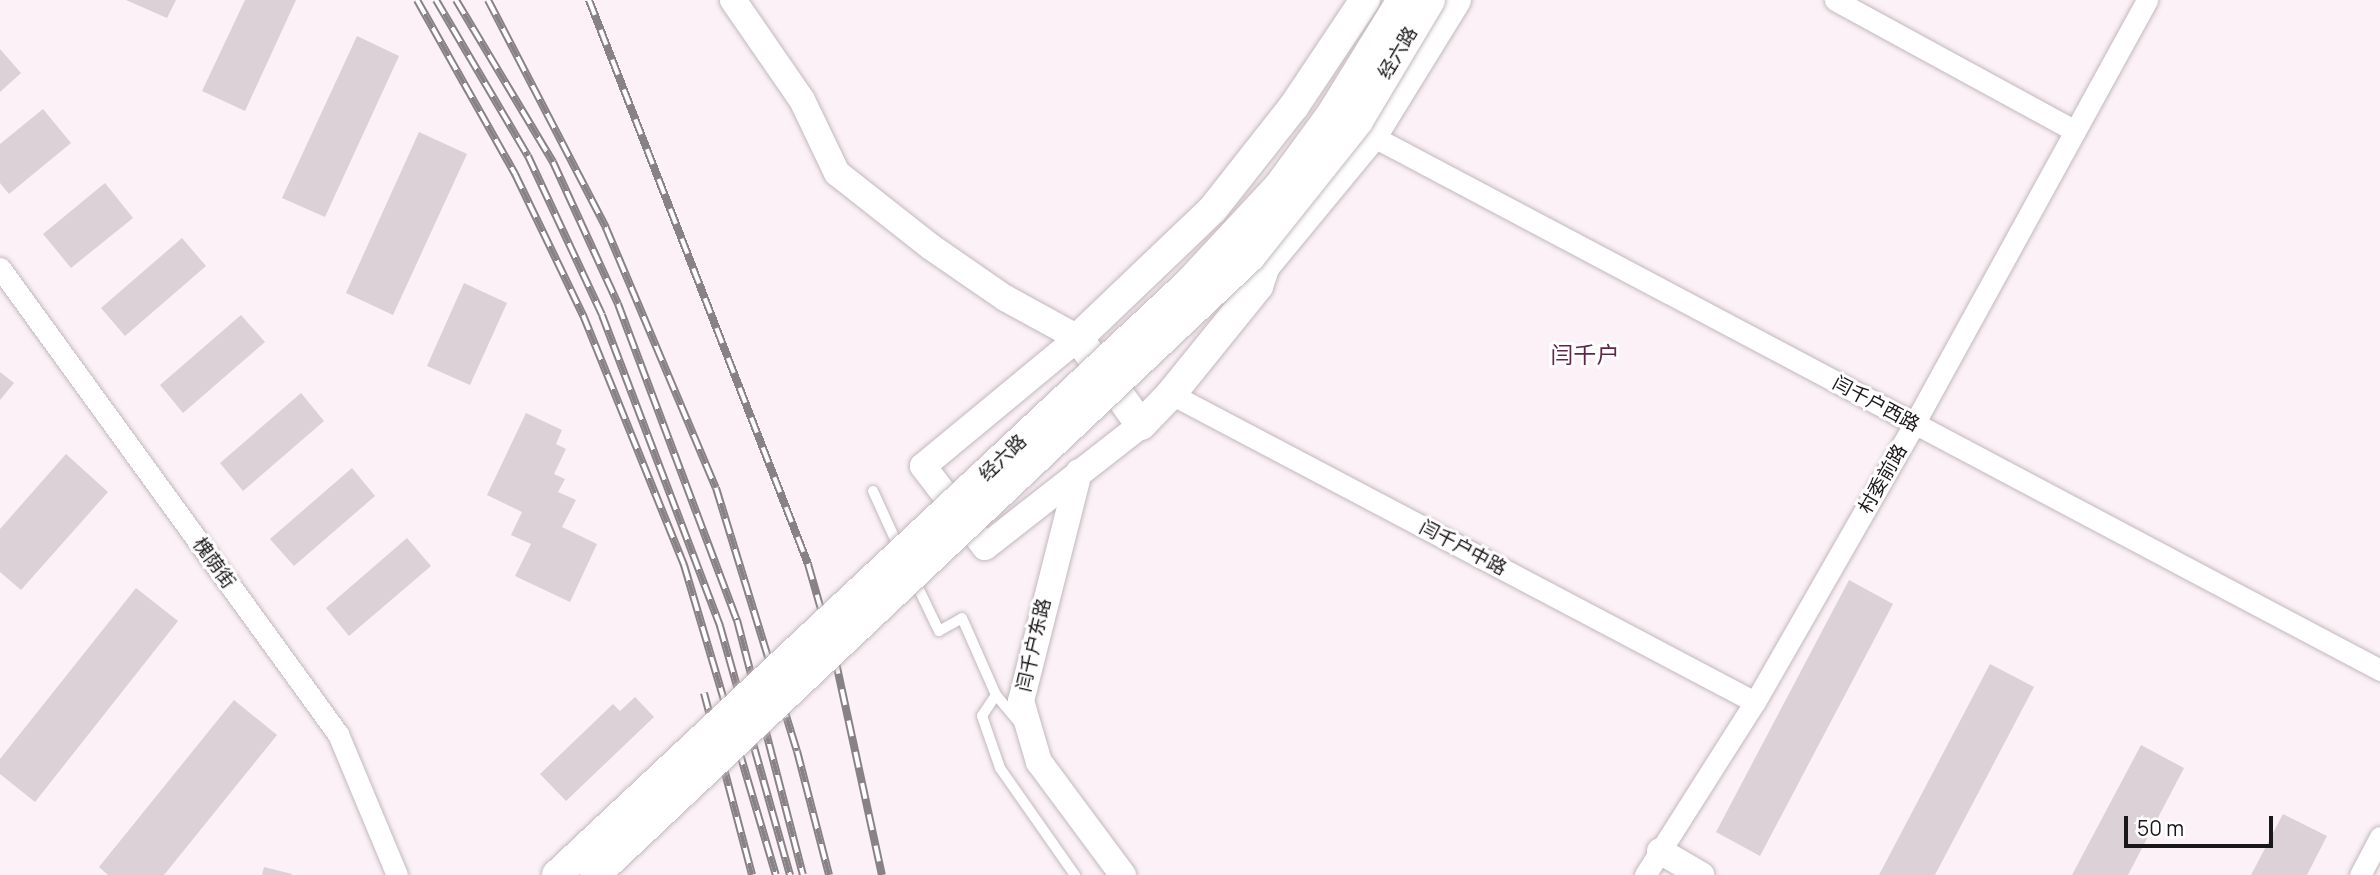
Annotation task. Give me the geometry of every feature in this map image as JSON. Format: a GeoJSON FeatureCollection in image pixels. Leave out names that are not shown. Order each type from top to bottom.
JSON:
{"type":"FeatureCollection","features":[{"type":"Feature","properties":{"kind":"main road"},"geometry":{"type":"LineString","coordinates":[[1365,0],[1294,106],[1213,209],[1078,338],[1140,425],[1171,394],[1258,286],[1265,266],[1372,136],[1456,0]]}},
{"type":"Feature","properties":{"kind":"main road","name":"经六路"},"geometry":{"type":"LineString","coordinates":[[557,875],[1189,283],[1279,186],[1331,116],[1402,0]]}},
{"type":"Feature","properties":{"kind":"main road","name":"经六路"},"geometry":{"type":"LineString","coordinates":[[595,875],[1235,273],[1279,225],[1357,121],[1430,0]]}},
{"type":"Feature","properties":{"kind":"street"},"geometry":{"type":"LineString","coordinates":[[733,0],[802,100],[837,173],[931,247],[1005,298],[1078,338],[923,466],[985,547],[1140,425]]}},
{"type":"Feature","properties":{"kind":"street"},"geometry":{"type":"LineString","coordinates":[[1835,0],[2076,131]]}},
{"type":"Feature","properties":{"kind":"street","name":"村委前路"},"geometry":{"type":"LineString","coordinates":[[1645,875],[1755,702],[1914,424],[2147,0]]}},
{"type":"Feature","properties":{"kind":"street","name":"闫千户西路"},"geometry":{"type":"LineString","coordinates":[[1372,136],[2380,670]]}},
{"type":"Feature","properties":{"kind":"street","name":"槐荫街"},"geometry":{"type":"LineString","coordinates":[[0,268],[338,734],[397,875]]}},
{"type":"Feature","properties":{"kind":"street","name":"闫千户中路"},"geometry":{"type":"LineString","coordinates":[[1171,394],[1755,702]]}},
{"type":"Feature","properties":{"kind":"street","name":"闫千户东路"},"geometry":{"type":"LineString","coordinates":[[1079,472],[1021,701],[1039,762],[1124,875]]}},
{"type":"Feature","properties":{"kind":"street"},"geometry":{"type":"LineString","coordinates":[[2360,875],[2380,837]]}},
{"type":"Feature","properties":{"kind":"street"},"geometry":{"type":"LineString","coordinates":[[1660,851],[1702,875]]}},
{"type":"Feature","properties":{"kind":"lane"},"geometry":{"type":"LineString","coordinates":[[873,491],[939,631],[962,618],[996,695],[1030,731]]}},
{"type":"Feature","properties":{"kind":"lane"},"geometry":{"type":"LineString","coordinates":[[996,695],[982,716],[1000,768],[1075,875]]}},
{"type":"Feature","properties":{"kind":"building"},"geometry":{"type":"Polygon","coordinates":[[[126,0],[176,0],[167,18],[126,0]]]}},
{"type":"Feature","properties":{"kind":"building"},"geometry":{"type":"Polygon","coordinates":[[[245,0],[296,0],[245,111],[202,91],[245,0]]]}},
{"type":"Feature","properties":{"kind":"building"},"geometry":{"type":"Polygon","coordinates":[[[357,36],[399,56],[325,217],[282,198],[357,36]]]}},
{"type":"Feature","properties":{"kind":"building"},"geometry":{"type":"Polygon","coordinates":[[[0,49],[21,73],[0,92],[0,49]]]}},
{"type":"Feature","properties":{"kind":"building"},"geometry":{"type":"Polygon","coordinates":[[[43,109],[71,143],[9,194],[0,183],[0,144],[43,109]]]}},
{"type":"Feature","properties":{"kind":"building"},"geometry":{"type":"Polygon","coordinates":[[[419,132],[467,154],[393,315],[346,293],[419,132]]]}},
{"type":"Feature","properties":{"kind":"building"},"geometry":{"type":"Polygon","coordinates":[[[105,183],[133,218],[71,268],[43,234],[105,183]]]}},
{"type":"Feature","properties":{"kind":"building"},"geometry":{"type":"Polygon","coordinates":[[[182,238],[206,266],[125,336],[101,308],[182,238]]]}},
{"type":"Feature","properties":{"kind":"building"},"geometry":{"type":"Polygon","coordinates":[[[464,283],[507,303],[470,385],[427,366],[464,283]]]}},
{"type":"Feature","properties":{"kind":"building"},"geometry":{"type":"Polygon","coordinates":[[[241,315],[265,342],[183,413],[160,385],[241,315]]]}},
{"type":"Feature","properties":{"kind":"building"},"geometry":{"type":"Polygon","coordinates":[[[0,372],[14,383],[0,400],[0,372]]]}},
{"type":"Feature","properties":{"kind":"building"},"geometry":{"type":"Polygon","coordinates":[[[301,393],[324,421],[243,491],[220,463],[301,393]]]}},
{"type":"Feature","properties":{"kind":"building"},"geometry":{"type":"Polygon","coordinates":[[[526,413],[562,430],[556,444],[566,449],[554,474],[565,479],[558,492],[576,500],[562,527],[597,544],[570,602],[515,576],[531,544],[511,535],[522,512],[487,495],[526,413]]]}},
{"type":"Feature","properties":{"kind":"building"},"geometry":{"type":"Polygon","coordinates":[[[66,454],[108,492],[21,590],[0,572],[0,529],[66,454]]]}},
{"type":"Feature","properties":{"kind":"building"},"geometry":{"type":"Polygon","coordinates":[[[352,468],[375,496],[294,566],[270,539],[352,468]]]}},
{"type":"Feature","properties":{"kind":"building"},"geometry":{"type":"Polygon","coordinates":[[[407,538],[431,566],[349,636],[326,608],[407,538]]]}},
{"type":"Feature","properties":{"kind":"building"},"geometry":{"type":"Polygon","coordinates":[[[1849,580],[1893,604],[1760,856],[1716,832],[1849,580]]]}},
{"type":"Feature","properties":{"kind":"building"},"geometry":{"type":"Polygon","coordinates":[[[136,588],[178,621],[35,802],[0,774],[0,759],[136,588]]]}},
{"type":"Feature","properties":{"kind":"building"},"geometry":{"type":"Polygon","coordinates":[[[1990,664],[2034,687],[1935,875],[1879,875],[1990,664]]]}},
{"type":"Feature","properties":{"kind":"building"},"geometry":{"type":"Polygon","coordinates":[[[635,697],[654,717],[566,801],[540,774],[613,704],[620,711],[635,697]]]}},
{"type":"Feature","properties":{"kind":"building"},"geometry":{"type":"Polygon","coordinates":[[[234,700],[277,735],[164,875],[108,875],[99,867],[234,700]]]}},
{"type":"Feature","properties":{"kind":"building"},"geometry":{"type":"Polygon","coordinates":[[[2141,745],[2184,768],[2128,875],[2072,875],[2141,745]]]}},
{"type":"Feature","properties":{"kind":"building"},"geometry":{"type":"Polygon","coordinates":[[[2283,814],[2327,836],[2307,875],[2251,875],[2283,814]]]}},
{"type":"Feature","properties":{"kind":"building"},"geometry":{"type":"Polygon","coordinates":[[[264,867],[292,874],[292,875],[262,875],[264,867]]]}},
{"type":"Feature","properties":{"kind":"railway"},"geometry":{"type":"LineString","coordinates":[[417,0],[515,174],[583,315],[684,565],[776,875]]}},
{"type":"Feature","properties":{"kind":"railway"},"geometry":{"type":"LineString","coordinates":[[436,0],[528,156],[602,315],[720,626],[790,875]]}},
{"type":"Feature","properties":{"kind":"railway"},"geometry":{"type":"LineString","coordinates":[[456,0],[553,162],[618,304],[737,620],[803,875]]}},
{"type":"Feature","properties":{"kind":"railway"},"geometry":{"type":"LineString","coordinates":[[488,0],[606,228],[716,488],[797,751],[829,875]]}},
{"type":"Feature","properties":{"kind":"railway"},"geometry":{"type":"LineString","coordinates":[[589,0],[808,564],[835,658],[882,875]]}},
{"type":"Feature","properties":{"kind":"railway"},"geometry":{"type":"LineString","coordinates":[[704,693],[752,875]]}},
{"type":"Feature","properties":{"kind":"district","name":"闫千户"},"geometry":{"type":"Point","coordinates":[1585,354]}}]}
